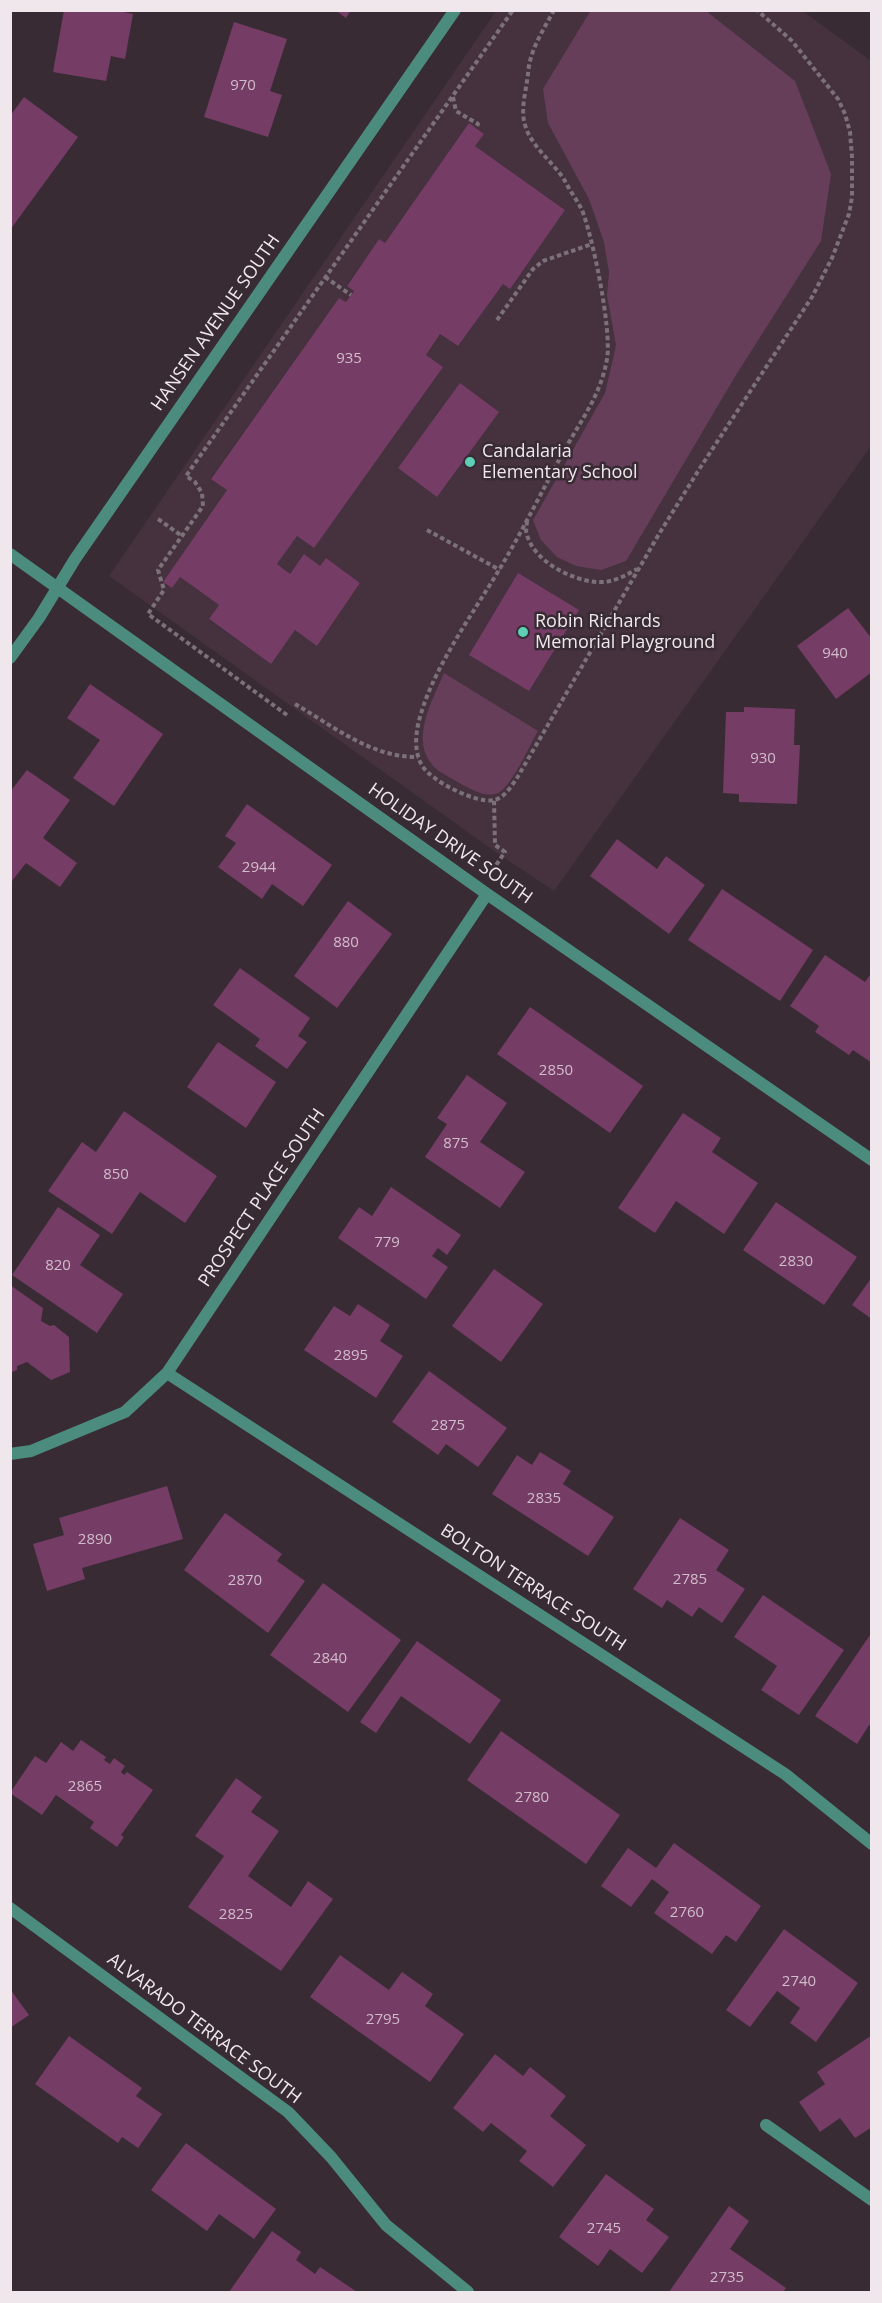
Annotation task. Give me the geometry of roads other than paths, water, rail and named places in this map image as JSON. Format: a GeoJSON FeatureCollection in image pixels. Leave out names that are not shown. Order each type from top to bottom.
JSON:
{"type":"FeatureCollection","features":[{"type":"Feature","properties":{"kind":"street","name":"HANSEN AVENUE SOUTH"},"geometry":{"type":"LineString","coordinates":[[10,658],[57,586],[455,10]]}},
{"type":"Feature","properties":{"kind":"street","name":"HOLIDAY DRIVE SOUTH"},"geometry":{"type":"LineString","coordinates":[[10,554],[483,891],[872,1160]]}},
{"type":"Feature","properties":{"kind":"street","name":"PROSPECT PLACE SOUTH"},"geometry":{"type":"LineString","coordinates":[[10,1454],[31,1450],[125,1412],[167,1372],[483,891]]}},
{"type":"Feature","properties":{"kind":"street","name":"BOLTON TERRACE SOUTH"},"geometry":{"type":"LineString","coordinates":[[167,1372],[785,1773],[872,1844]]}},
{"type":"Feature","properties":{"kind":"street","name":"ALVARADO TERRACE SOUTH"},"geometry":{"type":"LineString","coordinates":[[10,1908],[288,2112],[330,2157],[387,2225],[468,2292]]}},
{"type":"Feature","properties":{"kind":"street"},"geometry":{"type":"LineString","coordinates":[[766,2124],[872,2200]]}},
{"type":"Feature","properties":{"kind":"place","name":"Candalaria Elementary School"},"geometry":{"type":"Point","coordinates":[470,462]}},
{"type":"Feature","properties":{"kind":"place","name":"Robin Richards Memorial Playground"},"geometry":{"type":"Point","coordinates":[523,632]}}]}
